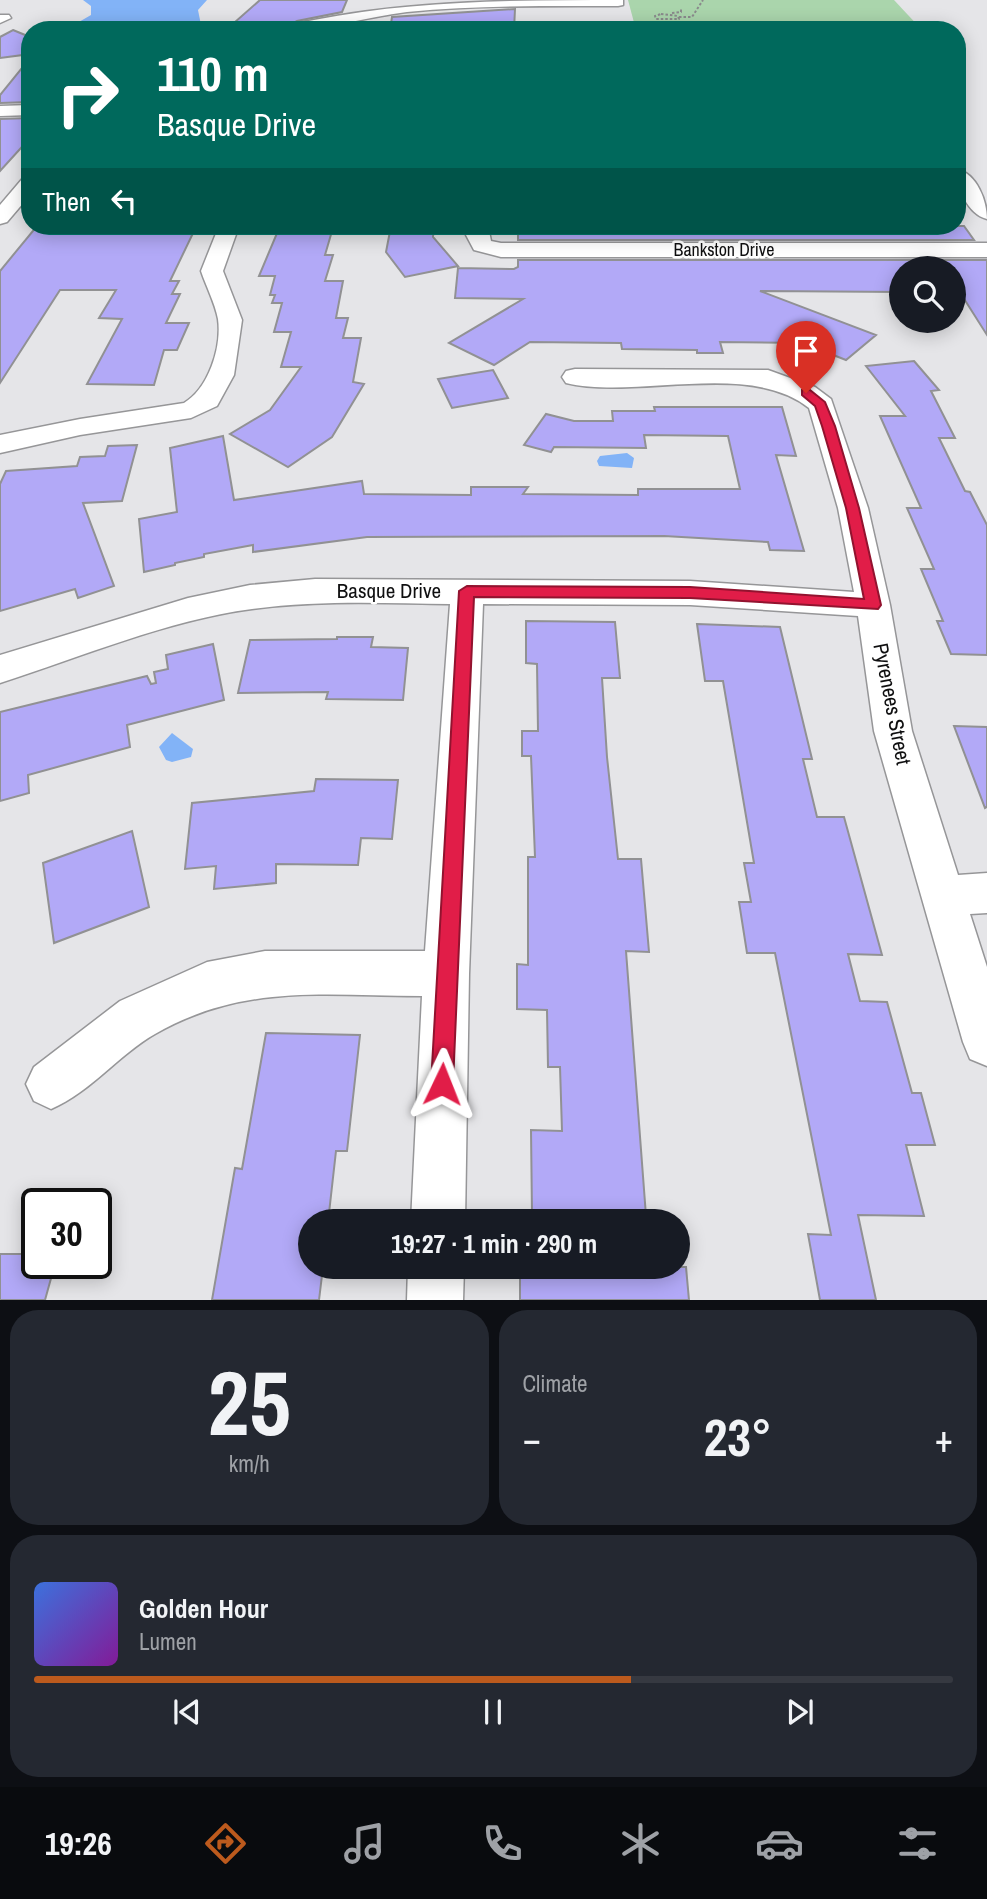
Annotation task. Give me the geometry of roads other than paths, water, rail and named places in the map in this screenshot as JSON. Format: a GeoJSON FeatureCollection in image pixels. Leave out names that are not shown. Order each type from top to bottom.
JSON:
{"type":"FeatureCollection","features":[{"type":"Feature","properties":{"kind":"street"},"geometry":{"type":"LineString","coordinates":[[314,21],[402,4],[518,1],[619,5]]}},
{"type":"Feature","properties":{"kind":"street"},"geometry":{"type":"LineString","coordinates":[[518,1],[518,20]]}},
{"type":"Feature","properties":{"kind":"street"},"geometry":{"type":"LineString","coordinates":[[295,11],[319,19]]}},
{"type":"Feature","properties":{"kind":"street"},"geometry":{"type":"LineString","coordinates":[[0,111],[21,110]]}},
{"type":"Feature","properties":{"kind":"street"},"geometry":{"type":"LineString","coordinates":[[966,186],[987,213]]}},
{"type":"Feature","properties":{"kind":"street"},"geometry":{"type":"LineString","coordinates":[[0,218],[21,193]]}},
{"type":"Feature","properties":{"kind":"street"},"geometry":{"type":"LineString","coordinates":[[0,444],[80,427],[191,410],[208,400],[221,375],[227,353],[230,320],[212,271],[226,235]]}},
{"type":"Feature","properties":{"kind":"street","name":"Bankston Drive"},"geometry":{"type":"LineString","coordinates":[[477,235],[482,245],[501,250],[987,250]]}},
{"type":"Feature","properties":{"kind":"street","name":"Pyrenees Street"},"geometry":{"type":"LineString","coordinates":[[575,377],[768,378],[806,393],[821,405],[853,508],[873,605],[893,731],[987,1042]]}},
{"type":"Feature","properties":{"kind":"street","name":"Basque Drive"},"geometry":{"type":"LineString","coordinates":[[0,669],[188,610],[250,597],[315,591],[690,593],[873,605]]}},
{"type":"Feature","properties":{"kind":"street"},"geometry":{"type":"LineString","coordinates":[[438,1209],[446,974],[467,591]]}},
{"type":"Feature","properties":{"kind":"street"},"geometry":{"type":"LineString","coordinates":[[942,896],[987,893]]}},
{"type":"Feature","properties":{"kind":"street"},"geometry":{"type":"LineString","coordinates":[[51,1084],[137,1018],[208,985],[265,973],[446,974]]}},
{"type":"Feature","properties":{"kind":"street"},"geometry":{"type":"LineString","coordinates":[[435,1300],[436,1279]]}},
{"type":"Feature","properties":{"kind":"water"},"geometry":{"type":"Polygon","coordinates":[[[83,0],[207,0],[198,10],[200,21],[81,21],[91,15],[91,6],[83,0]]]}},
{"type":"Feature","properties":{"kind":"water"},"geometry":{"type":"Polygon","coordinates":[[[627,453],[634,458],[632,468],[599,466],[597,461],[600,456],[627,453]]]}},
{"type":"Feature","properties":{"kind":"water"},"geometry":{"type":"Polygon","coordinates":[[[172,733],[193,749],[191,757],[172,762],[166,760],[159,747],[172,733]]]}}]}
